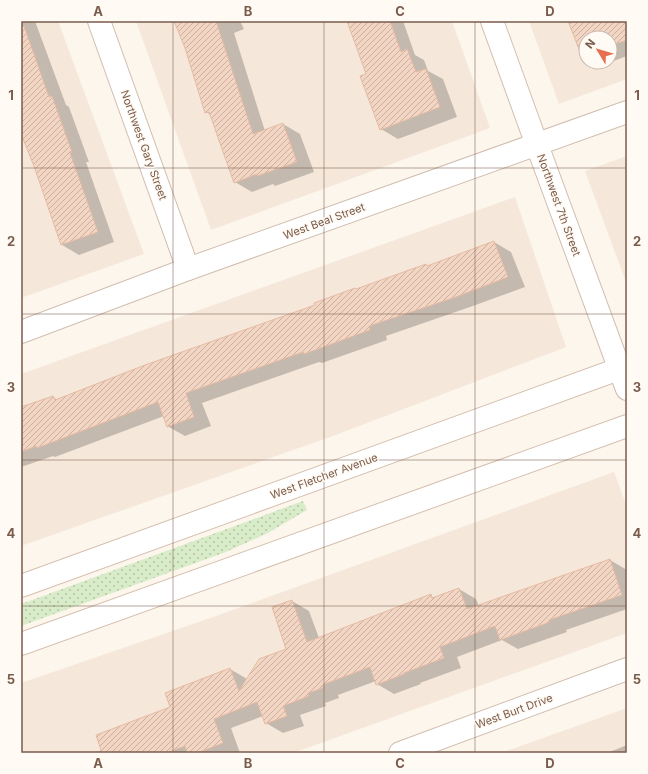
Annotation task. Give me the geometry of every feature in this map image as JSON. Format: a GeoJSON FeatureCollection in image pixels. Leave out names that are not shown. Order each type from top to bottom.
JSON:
{"type":"FeatureCollection","features":[{"type":"Feature","properties":{"kind":"street","name":"Northwest Gary Street"},"geometry":{"type":"LineString","coordinates":[[99,21],[188,269]]}},
{"type":"Feature","properties":{"kind":"street","name":"Northwest 7th Street"},"geometry":{"type":"LineString","coordinates":[[492,21],[537,145],[625,375]]}},
{"type":"Feature","properties":{"kind":"street","name":"West Beal Street"},"geometry":{"type":"LineString","coordinates":[[21,332],[188,269],[627,112]]}},
{"type":"Feature","properties":{"kind":"street","name":"West Fletcher Avenue"},"geometry":{"type":"LineString","coordinates":[[21,586],[625,375]]}},
{"type":"Feature","properties":{"kind":"street"},"geometry":{"type":"LineString","coordinates":[[21,644],[627,426]]}},
{"type":"Feature","properties":{"kind":"street","name":"West Burt Drive"},"geometry":{"type":"LineString","coordinates":[[400,753],[627,669]]}},
{"type":"Feature","properties":{"kind":"shaded area"},"geometry":{"type":"Polygon","coordinates":[[[21,21],[58,21],[144,254],[21,298],[21,21]]]}},
{"type":"Feature","properties":{"kind":"shaded area"},"geometry":{"type":"Polygon","coordinates":[[[136,21],[452,21],[490,128],[211,230],[136,21]]]}},
{"type":"Feature","properties":{"kind":"shaded area"},"geometry":{"type":"Polygon","coordinates":[[[529,21],[627,21],[627,79],[559,104],[529,21]]]}},
{"type":"Feature","properties":{"kind":"shaded area"},"geometry":{"type":"Polygon","coordinates":[[[627,156],[627,285],[585,171],[627,156]]]}},
{"type":"Feature","properties":{"kind":"shaded area"},"geometry":{"type":"Polygon","coordinates":[[[515,197],[566,347],[333,436],[21,546],[21,374],[515,197]]]}},
{"type":"Feature","properties":{"kind":"shaded area"},"geometry":{"type":"Polygon","coordinates":[[[614,472],[627,507],[627,633],[293,753],[21,753],[21,683],[219,615],[614,472]]]}},
{"type":"Feature","properties":{"kind":"shaded area"},"geometry":{"type":"Polygon","coordinates":[[[627,708],[627,753],[501,753],[627,708]]]}},
{"type":"Feature","properties":{"kind":"green space"},"geometry":{"type":"Polygon","coordinates":[[[303,501],[307,510],[268,533],[226,552],[21,626],[21,604],[303,501]]]}},
{"type":"Feature","properties":{"kind":"building"},"geometry":{"type":"Polygon","coordinates":[[[174,21],[216,21],[253,134],[283,123],[297,162],[257,176],[257,174],[234,183],[209,112],[205,113],[185,48],[174,21]]]}},
{"type":"Feature","properties":{"kind":"building"},"geometry":{"type":"Polygon","coordinates":[[[347,21],[390,21],[401,52],[407,49],[416,72],[426,69],[440,107],[380,130],[360,76],[366,74],[347,21]]]}},
{"type":"Feature","properties":{"kind":"building"},"geometry":{"type":"Polygon","coordinates":[[[568,21],[627,21],[627,40],[618,43],[618,30],[578,30],[578,47],[568,21]]]}},
{"type":"Feature","properties":{"kind":"building"},"geometry":{"type":"Polygon","coordinates":[[[24,26],[49,97],[52,96],[72,152],[70,153],[98,232],[61,245],[34,166],[21,134],[21,27],[24,26]]]}},
{"type":"Feature","properties":{"kind":"building"},"geometry":{"type":"Polygon","coordinates":[[[494,241],[508,277],[453,298],[369,326],[370,330],[304,354],[303,352],[186,393],[194,417],[167,427],[158,402],[37,448],[36,446],[21,452],[21,407],[53,396],[55,400],[145,365],[315,305],[314,303],[355,288],[356,289],[426,264],[427,266],[494,241]]]}},
{"type":"Feature","properties":{"kind":"building"},"geometry":{"type":"Polygon","coordinates":[[[610,559],[622,595],[549,620],[550,622],[500,640],[495,626],[440,647],[444,658],[376,685],[370,667],[322,685],[323,688],[308,693],[309,696],[283,706],[287,716],[265,724],[257,702],[214,719],[223,743],[197,753],[187,753],[185,746],[166,753],[102,753],[96,735],[170,707],[165,693],[230,668],[239,691],[259,659],[286,649],[272,607],[292,600],[307,642],[431,594],[432,598],[459,588],[467,609],[610,559]]]}}]}
